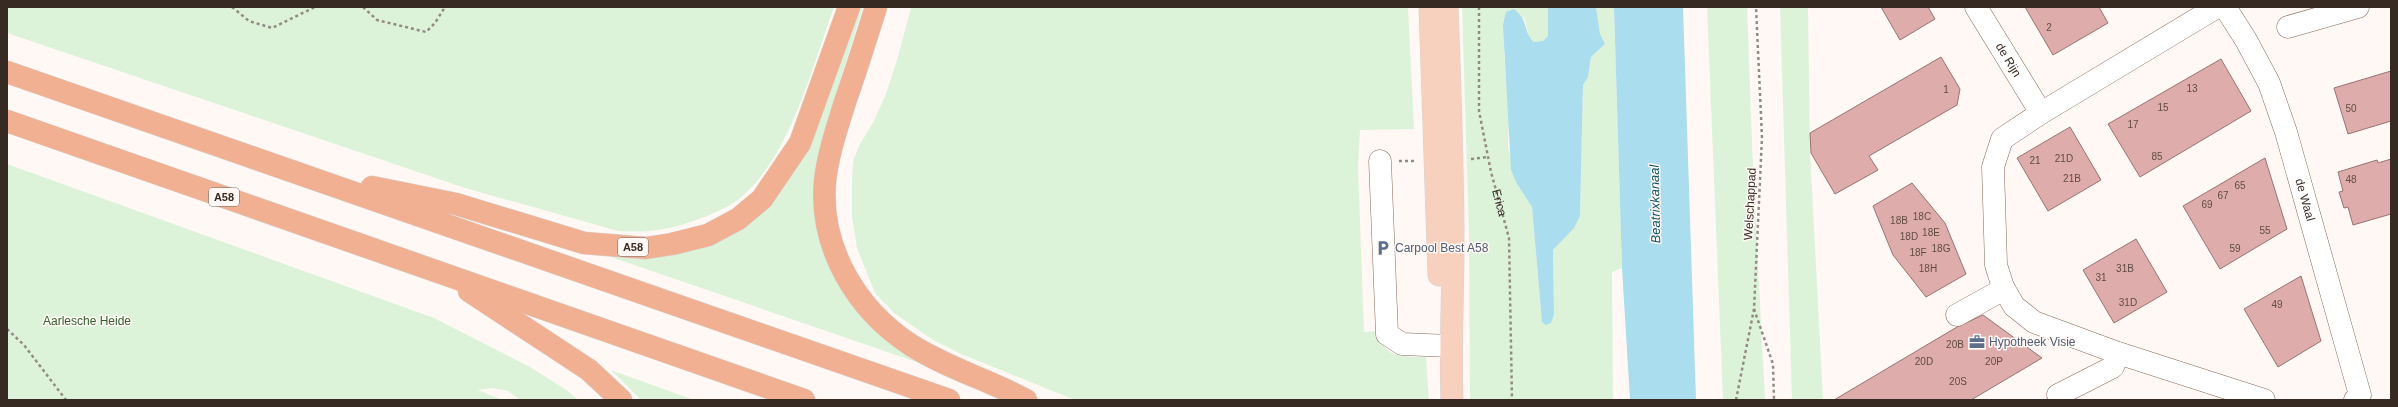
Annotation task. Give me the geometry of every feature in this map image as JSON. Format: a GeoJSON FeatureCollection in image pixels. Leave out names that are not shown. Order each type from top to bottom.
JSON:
{"type":"FeatureCollection","features":[{"type":"Feature","properties":{"kind":"highway","name":"A58"},"geometry":{"type":"LineString","coordinates":[[288,170],[456,204],[584,243],[646,248],[672,244],[708,235],[738,219],[762,199],[800,143],[849,7]]}},
{"type":"Feature","properties":{"kind":"highway"},"geometry":{"type":"LineString","coordinates":[[876,7],[834,138],[828,166],[825,202],[835,252],[853,289],[883,324],[930,356],[1003,388],[1026,400]]}},
{"type":"Feature","properties":{"kind":"highway","name":"A58"},"geometry":{"type":"LineString","coordinates":[[7,72],[949,400]]}},
{"type":"Feature","properties":{"kind":"highway","name":"A58"},"geometry":{"type":"LineString","coordinates":[[7,122],[441,272],[804,400]]}},
{"type":"Feature","properties":{"kind":"highway","name":"A58"},"geometry":{"type":"LineString","coordinates":[[441,272],[589,370],[621,400]]}},
{"type":"Feature","properties":{"kind":"main road"},"geometry":{"type":"LineString","coordinates":[[1430,7],[1439,281],[1450,346]]}},
{"type":"Feature","properties":{"kind":"main road"},"geometry":{"type":"LineString","coordinates":[[1446,7],[1453,160],[1453,282],[1450,346],[1452,400]]}},
{"type":"Feature","properties":{"kind":"street","name":"de Rijn"},"geometry":{"type":"LineString","coordinates":[[1976,7],[2041,113]]}},
{"type":"Feature","properties":{"kind":"street"},"geometry":{"type":"LineString","coordinates":[[2217,7],[2041,113],[2002,139],[1993,167],[1996,264],[2004,289],[2014,306],[2034,322],[2118,353],[2264,400]]}},
{"type":"Feature","properties":{"kind":"street","name":"de Waal"},"geometry":{"type":"LineString","coordinates":[[2225,7],[2246,40],[2269,83],[2286,132],[2360,394],[2355,400]]}},
{"type":"Feature","properties":{"kind":"street"},"geometry":{"type":"LineString","coordinates":[[2288,27],[2358,7]]}},
{"type":"Feature","properties":{"kind":"street"},"geometry":{"type":"LineString","coordinates":[[1380,161],[1387,334],[1402,344],[1450,346]]}},
{"type":"Feature","properties":{"kind":"street"},"geometry":{"type":"LineString","coordinates":[[1957,314],[2004,289]]}},
{"type":"Feature","properties":{"kind":"street"},"geometry":{"type":"LineString","coordinates":[[2058,394],[2113,367],[2118,353]]}},
{"type":"Feature","properties":{"kind":"path"},"geometry":{"type":"LineString","coordinates":[[232,7],[249,21],[272,28],[314,7]]}},
{"type":"Feature","properties":{"kind":"path"},"geometry":{"type":"LineString","coordinates":[[363,7],[377,20],[426,32],[435,23],[445,7]]}},
{"type":"Feature","properties":{"kind":"path","name":"Erica"},"geometry":{"type":"LineString","coordinates":[[1479,7],[1479,111],[1491,172],[1509,238],[1512,400]]}},
{"type":"Feature","properties":{"kind":"path","name":"Welschappad"},"geometry":{"type":"LineString","coordinates":[[1736,400],[1754,309],[1762,137],[1756,7]]}},
{"type":"Feature","properties":{"kind":"path"},"geometry":{"type":"LineString","coordinates":[[1754,309],[1773,364],[1774,400]]}},
{"type":"Feature","properties":{"kind":"path"},"geometry":{"type":"LineString","coordinates":[[7,329],[24,345],[66,400]]}},
{"type":"Feature","properties":{"kind":"green space"},"geometry":{"type":"Polygon","coordinates":[[[7,7],[834,7],[808,83],[786,136],[772,160],[757,181],[739,199],[713,214],[677,226],[638,232],[618,231],[465,188],[7,33],[7,7]]]}},
{"type":"Feature","properties":{"kind":"green space"},"geometry":{"type":"Polygon","coordinates":[[[854,7],[863,7],[827,123],[819,156],[823,237],[931,367],[608,256],[646,254],[759,207],[854,7]]]}},
{"type":"Feature","properties":{"kind":"green space"},"geometry":{"type":"Polygon","coordinates":[[[911,7],[1408,7],[1414,129],[1360,130],[1358,166],[1364,332],[1377,331],[1385,347],[1390,352],[1401,356],[1426,357],[1429,400],[1075,400],[961,354],[933,340],[894,313],[875,293],[857,248],[852,217],[852,178],[853,161],[859,146],[874,121],[886,94],[898,57],[911,7]]]}},
{"type":"Feature","properties":{"kind":"green space"},"geometry":{"type":"Polygon","coordinates":[[[1462,7],[1548,7],[1548,36],[1543,41],[1534,42],[1529,37],[1524,17],[1504,52],[1509,115],[1508,146],[1517,184],[1532,207],[1541,310],[1551,323],[1554,302],[1553,250],[1568,234],[1580,216],[1583,85],[1588,77],[1591,57],[1605,44],[1600,35],[1596,7],[1614,7],[1622,268],[1612,272],[1613,400],[1470,400],[1469,236],[1462,7]]]}},
{"type":"Feature","properties":{"kind":"green space"},"geometry":{"type":"Polygon","coordinates":[[[1707,7],[1747,7],[1753,169],[1765,400],[1723,400],[1707,7]]]}},
{"type":"Feature","properties":{"kind":"green space"},"geometry":{"type":"Polygon","coordinates":[[[1780,7],[1808,7],[1810,151],[1823,400],[1792,400],[1780,7]]]}},
{"type":"Feature","properties":{"kind":"green space","name":"Aarlesche Heide"},"geometry":{"type":"Polygon","coordinates":[[[7,164],[434,318],[530,367],[568,391],[578,400],[520,400],[508,391],[493,388],[478,390],[502,400],[7,400],[7,164]]]}},
{"type":"Feature","properties":{"kind":"green space"},"geometry":{"type":"Polygon","coordinates":[[[611,370],[694,400],[641,400],[611,370]]]}},
{"type":"Feature","properties":{"kind":"water"},"geometry":{"type":"Polygon","coordinates":[[[1548,7],[1596,7],[1600,34],[1605,44],[1591,57],[1588,77],[1583,85],[1580,216],[1574,228],[1553,250],[1554,314],[1551,323],[1546,325],[1542,322],[1532,207],[1517,184],[1511,170],[1503,25],[1506,12],[1514,9],[1522,18],[1530,38],[1534,42],[1543,41],[1548,36],[1548,7]]]}},
{"type":"Feature","properties":{"kind":"water","name":"Beatrixkanaal"},"geometry":{"type":"Polygon","coordinates":[[[1614,7],[1683,7],[1696,400],[1630,400],[1622,268],[1614,7]]]}},
{"type":"Feature","properties":{"kind":"building"},"geometry":{"type":"Polygon","coordinates":[[[1881,7],[1928,7],[1935,19],[1900,40],[1881,7]]]}},
{"type":"Feature","properties":{"kind":"building"},"geometry":{"type":"Polygon","coordinates":[[[2025,7],[2099,7],[2108,23],[2053,55],[2025,7]]]}},
{"type":"Feature","properties":{"kind":"building"},"geometry":{"type":"Polygon","coordinates":[[[1941,57],[1960,89],[1957,105],[1869,156],[1878,170],[1835,194],[1811,153],[1810,133],[1941,57]]]}},
{"type":"Feature","properties":{"kind":"building"},"geometry":{"type":"Polygon","coordinates":[[[2221,59],[2251,111],[2140,177],[2108,124],[2221,59]]]}},
{"type":"Feature","properties":{"kind":"building"},"geometry":{"type":"Polygon","coordinates":[[[2391,71],[2391,121],[2348,134],[2334,88],[2391,71]]]}},
{"type":"Feature","properties":{"kind":"building"},"geometry":{"type":"Polygon","coordinates":[[[2070,127],[2101,180],[2048,211],[2017,158],[2070,127]]]}},
{"type":"Feature","properties":{"kind":"building"},"geometry":{"type":"Polygon","coordinates":[[[2265,158],[2287,229],[2220,269],[2183,206],[2265,158]]]}},
{"type":"Feature","properties":{"kind":"building"},"geometry":{"type":"Polygon","coordinates":[[[2391,159],[2391,214],[2353,225],[2348,207],[2344,208],[2339,192],[2343,191],[2338,172],[2377,160],[2378,163],[2391,159]]]}},
{"type":"Feature","properties":{"kind":"building"},"geometry":{"type":"Polygon","coordinates":[[[1912,183],[1945,223],[1966,274],[1926,297],[1893,255],[1873,206],[1912,183]]]}},
{"type":"Feature","properties":{"kind":"building"},"geometry":{"type":"Polygon","coordinates":[[[2136,239],[2167,292],[2114,323],[2083,270],[2136,239]]]}},
{"type":"Feature","properties":{"kind":"building"},"geometry":{"type":"Polygon","coordinates":[[[2301,276],[2321,341],[2278,367],[2244,309],[2301,276]]]}},
{"type":"Feature","properties":{"kind":"building"},"geometry":{"type":"Polygon","coordinates":[[[1983,315],[2042,358],[1971,400],[1834,400],[1957,327],[1983,315]]]}},
{"type":"Feature","properties":{"kind":"place","name":"Carpool Best A58"},"geometry":{"type":"Point","coordinates":[1383,248]}},
{"type":"Feature","properties":{"kind":"place","name":"Hypotheek Visie"},"geometry":{"type":"Point","coordinates":[1977,342]}}]}
